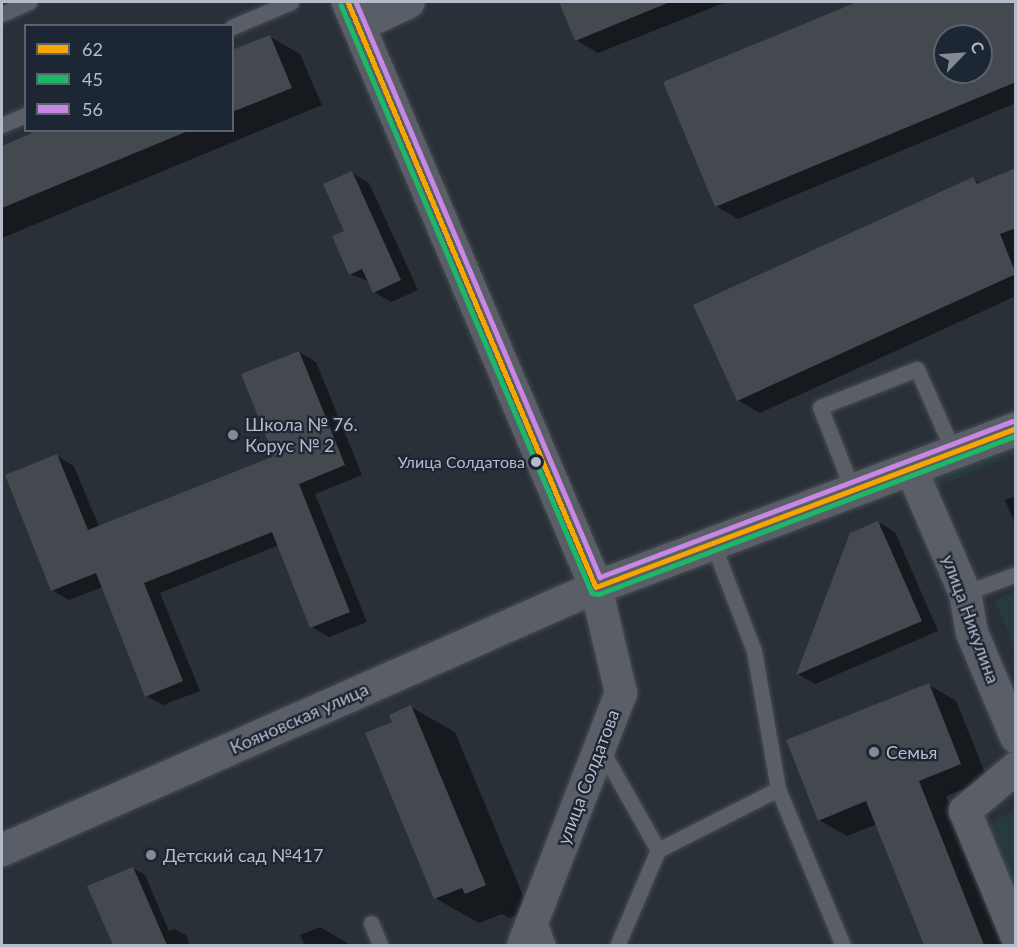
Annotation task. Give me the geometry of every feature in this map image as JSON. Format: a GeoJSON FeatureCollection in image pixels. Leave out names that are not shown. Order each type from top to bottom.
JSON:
{"type":"FeatureCollection","features":[{"type":"Feature","properties":{"kind":"street"},"geometry":{"type":"LineString","coordinates":[[409,2],[353,14],[596,587],[1016,428]]}},
{"type":"Feature","properties":{"kind":"street","name":"улица Никулина"},"geometry":{"type":"LineString","coordinates":[[911,469],[965,593],[972,633],[1016,737]]}},
{"type":"Feature","properties":{"kind":"street","name":"улица Солдатова"},"geometry":{"type":"LineString","coordinates":[[523,945],[621,693],[596,587]]}},
{"type":"Feature","properties":{"kind":"street","name":"Кояновская улица"},"geometry":{"type":"LineString","coordinates":[[2,850],[596,587]]}},
{"type":"Feature","properties":{"kind":"street"},"geometry":{"type":"LineString","coordinates":[[1016,768],[965,811],[1016,935]]}},
{"type":"Feature","properties":{"kind":"lane"},"geometry":{"type":"LineString","coordinates":[[2,14],[29,2]]}},
{"type":"Feature","properties":{"kind":"lane"},"geometry":{"type":"LineString","coordinates":[[234,26],[291,2]]}},
{"type":"Feature","properties":{"kind":"lane"},"geometry":{"type":"LineString","coordinates":[[2,125],[24,116]]}},
{"type":"Feature","properties":{"kind":"lane"},"geometry":{"type":"LineString","coordinates":[[853,491],[820,407],[917,369],[954,453]]}},
{"type":"Feature","properties":{"kind":"lane"},"geometry":{"type":"LineString","coordinates":[[713,544],[754,651],[778,789],[843,945]]}},
{"type":"Feature","properties":{"kind":"lane"},"geometry":{"type":"LineString","coordinates":[[965,593],[1016,574]]}},
{"type":"Feature","properties":{"kind":"lane"},"geometry":{"type":"LineString","coordinates":[[600,747],[658,850]]}},
{"type":"Feature","properties":{"kind":"lane"},"geometry":{"type":"LineString","coordinates":[[618,945],[658,850],[778,789]]}},
{"type":"Feature","properties":{"kind":"lane"},"geometry":{"type":"LineString","coordinates":[[536,912],[548,945]]}},
{"type":"Feature","properties":{"kind":"lane"},"geometry":{"type":"LineString","coordinates":[[371,923],[381,945]]}},
{"type":"Feature","properties":{"kind":"green space"},"geometry":{"type":"Polygon","coordinates":[[[1015,447],[1015,455],[931,489],[926,483],[1015,447]]]}},
{"type":"Feature","properties":{"kind":"green space"},"geometry":{"type":"Polygon","coordinates":[[[1015,592],[1015,649],[995,600],[1015,592]]]}},
{"type":"Feature","properties":{"kind":"green space"},"geometry":{"type":"Polygon","coordinates":[[[1015,809],[1015,912],[986,827],[1015,809]]]}},
{"type":"Feature","properties":{"kind":"building"},"geometry":{"type":"Polygon","coordinates":[[[559,2],[670,2],[575,41],[559,2]]]}},
{"type":"Feature","properties":{"kind":"building"},"geometry":{"type":"Polygon","coordinates":[[[857,2],[1016,2],[1016,82],[715,207],[663,82],[857,2]]]}},
{"type":"Feature","properties":{"kind":"building"},"geometry":{"type":"Polygon","coordinates":[[[270,35],[292,88],[234,111],[234,49],[270,35]]]}},
{"type":"Feature","properties":{"kind":"building"},"geometry":{"type":"Polygon","coordinates":[[[34,132],[186,132],[2,208],[2,146],[34,132]]]}},
{"type":"Feature","properties":{"kind":"building"},"geometry":{"type":"Polygon","coordinates":[[[1016,168],[1016,228],[1000,234],[1016,274],[737,401],[693,305],[973,177],[977,184],[1016,168]]]}},
{"type":"Feature","properties":{"kind":"building"},"geometry":{"type":"Polygon","coordinates":[[[352,171],[401,280],[373,293],[362,269],[349,275],[332,236],[344,231],[323,184],[352,171]]]}},
{"type":"Feature","properties":{"kind":"building"},"geometry":{"type":"Polygon","coordinates":[[[299,351],[345,465],[299,484],[350,612],[310,628],[272,532],[144,583],[183,681],[145,697],[96,573],[51,591],[5,475],[57,454],[88,530],[274,456],[241,374],[299,351]]]}},
{"type":"Feature","properties":{"kind":"building"},"geometry":{"type":"Polygon","coordinates":[[[878,521],[922,621],[796,675],[850,533],[878,521]]]}},
{"type":"Feature","properties":{"kind":"building"},"geometry":{"type":"Polygon","coordinates":[[[929,683],[961,764],[919,781],[984,945],[924,945],[866,801],[818,821],[786,740],[929,683]]]}},
{"type":"Feature","properties":{"kind":"building"},"geometry":{"type":"Polygon","coordinates":[[[411,705],[486,885],[465,894],[462,888],[434,899],[365,733],[392,722],[389,715],[411,705]]]}},
{"type":"Feature","properties":{"kind":"building"},"geometry":{"type":"Polygon","coordinates":[[[133,867],[167,945],[113,945],[87,886],[133,867]]]}},
{"type":"Feature","properties":{"kind":"transit line","name":"62"},"geometry":{"type":"LineString","coordinates":[[348,2],[596,587]]}},
{"type":"Feature","properties":{"kind":"transit line","name":"56"},"geometry":{"type":"LineString","coordinates":[[356,2],[600,577],[1013,421]]}},
{"type":"Feature","properties":{"kind":"transit line","name":"45"},"geometry":{"type":"LineString","coordinates":[[341,5],[592,593],[599,594],[1016,436]]}},
{"type":"Feature","properties":{"kind":"transit line","name":"62"},"geometry":{"type":"LineString","coordinates":[[596,587],[1016,428]]}},
{"type":"Feature","properties":{"kind":"place","name":"Школа № 76. Корус № 2"},"geometry":{"type":"Point","coordinates":[233,435]}},
{"type":"Feature","properties":{"kind":"place","name":"Улица Солдатова"},"geometry":{"type":"Point","coordinates":[536,462]}},
{"type":"Feature","properties":{"kind":"place","name":"Семья"},"geometry":{"type":"Point","coordinates":[874,752]}},
{"type":"Feature","properties":{"kind":"place","name":"Детский сад №417"},"geometry":{"type":"Point","coordinates":[151,855]}}]}
